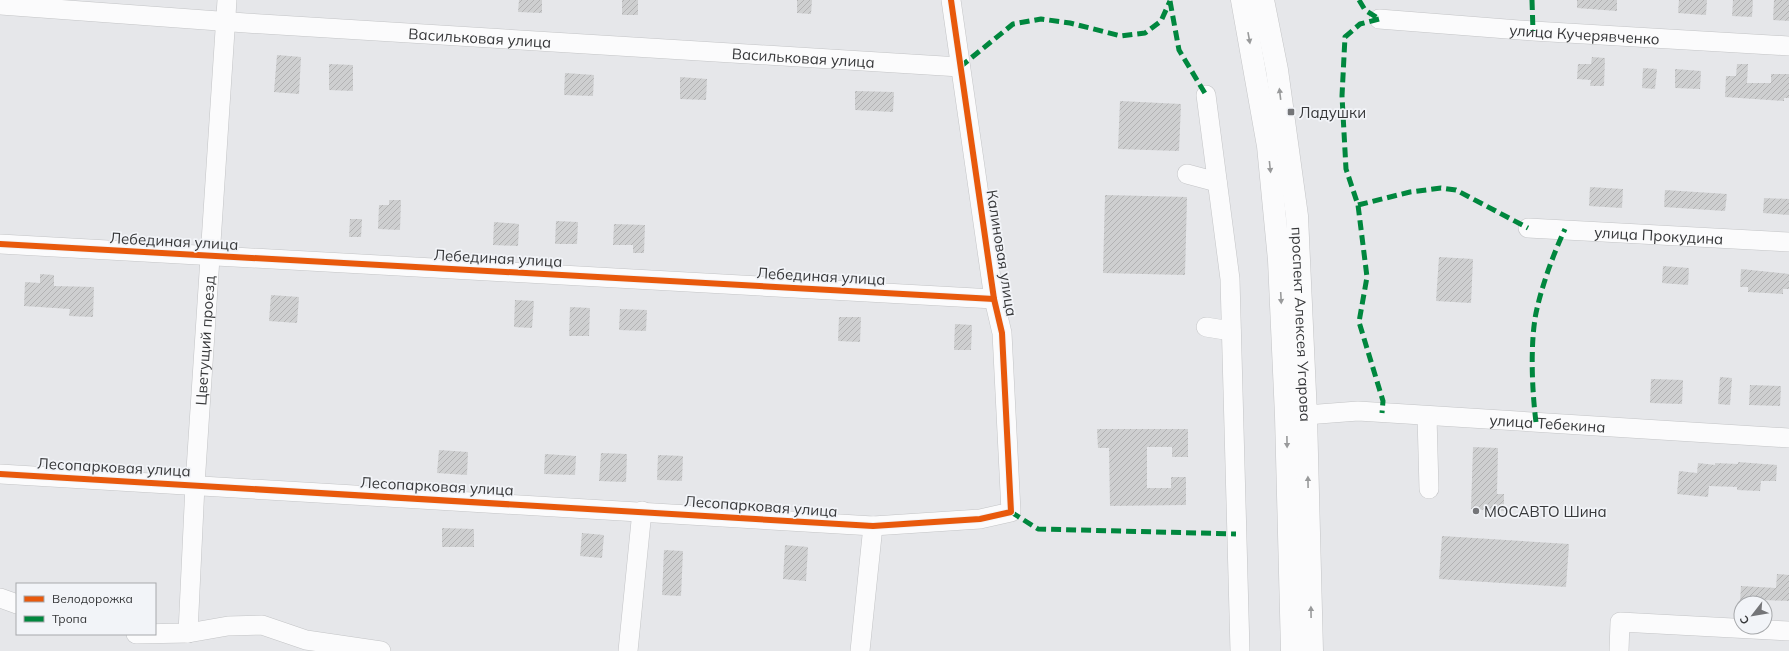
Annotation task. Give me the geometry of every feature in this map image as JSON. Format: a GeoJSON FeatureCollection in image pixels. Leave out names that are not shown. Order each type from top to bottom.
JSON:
{"type":"FeatureCollection","features":[{"type":"Feature","properties":{"kind":"main road","name":"проспект Алексея Угарова"},"geometry":{"type":"LineString","coordinates":[[1242,0],[1268,154],[1296,415],[1312,651]]}},
{"type":"Feature","properties":{"kind":"main road","name":"проспект Алексея Угарова"},"geometry":{"type":"LineString","coordinates":[[1263,0],[1277,70],[1297,216],[1296,415],[1292,651]]}},
{"type":"Feature","properties":{"kind":"street","name":"Цветущий проезд"},"geometry":{"type":"LineString","coordinates":[[188,633],[195,485],[227,0]]}},
{"type":"Feature","properties":{"kind":"street","name":"Калиновая улица"},"geometry":{"type":"LineString","coordinates":[[951,0],[994,299],[1002,332],[1011,512]]}},
{"type":"Feature","properties":{"kind":"street","name":"Васильковая улица"},"geometry":{"type":"LineString","coordinates":[[0,5],[226,21],[960,67]]}},
{"type":"Feature","properties":{"kind":"street","name":"улица Кучерявченко"},"geometry":{"type":"LineString","coordinates":[[1379,19],[1533,31],[1789,46]]}},
{"type":"Feature","properties":{"kind":"street"},"geometry":{"type":"LineString","coordinates":[[1206,95],[1230,279],[1240,651]]}},
{"type":"Feature","properties":{"kind":"street"},"geometry":{"type":"LineString","coordinates":[[1187,174],[1217,182]]}},
{"type":"Feature","properties":{"kind":"street","name":"улица Прокудина"},"geometry":{"type":"LineString","coordinates":[[1528,228],[1789,242]]}},
{"type":"Feature","properties":{"kind":"street","name":"Лебединая улица"},"geometry":{"type":"LineString","coordinates":[[0,244],[994,299]]}},
{"type":"Feature","properties":{"kind":"street"},"geometry":{"type":"LineString","coordinates":[[1206,327],[1231,332]]}},
{"type":"Feature","properties":{"kind":"street","name":"улица Тебекина"},"geometry":{"type":"LineString","coordinates":[[1296,415],[1358,411],[1789,438]]}},
{"type":"Feature","properties":{"kind":"street"},"geometry":{"type":"LineString","coordinates":[[1427,416],[1429,489]]}},
{"type":"Feature","properties":{"kind":"street","name":"Лесопарковая улица"},"geometry":{"type":"LineString","coordinates":[[0,474],[642,511],[873,526],[980,519],[1011,512]]}},
{"type":"Feature","properties":{"kind":"street"},"geometry":{"type":"LineString","coordinates":[[628,651],[642,511]]}},
{"type":"Feature","properties":{"kind":"street"},"geometry":{"type":"LineString","coordinates":[[860,651],[873,526]]}},
{"type":"Feature","properties":{"kind":"street"},"geometry":{"type":"LineString","coordinates":[[0,598],[16,604]]}},
{"type":"Feature","properties":{"kind":"street"},"geometry":{"type":"LineString","coordinates":[[1619,651],[1620,622],[1789,631]]}},
{"type":"Feature","properties":{"kind":"street"},"geometry":{"type":"LineString","coordinates":[[156,634],[188,633],[228,626],[262,625],[306,640],[381,651]]}},
{"type":"Feature","properties":{"kind":"building"},"geometry":{"type":"Polygon","coordinates":[[[519,0],[542,0],[542,13],[518,12],[519,0]]]}},
{"type":"Feature","properties":{"kind":"building"},"geometry":{"type":"Polygon","coordinates":[[[622,0],[638,0],[638,15],[622,15],[622,0]]]}},
{"type":"Feature","properties":{"kind":"building"},"geometry":{"type":"Polygon","coordinates":[[[797,0],[812,0],[811,14],[797,13],[797,0]]]}},
{"type":"Feature","properties":{"kind":"building"},"geometry":{"type":"Polygon","coordinates":[[[1577,0],[1617,0],[1617,11],[1577,8],[1577,0]]]}},
{"type":"Feature","properties":{"kind":"building"},"geometry":{"type":"Polygon","coordinates":[[[1679,0],[1707,0],[1706,15],[1678,13],[1679,0]]]}},
{"type":"Feature","properties":{"kind":"building"},"geometry":{"type":"Polygon","coordinates":[[[1733,0],[1753,0],[1752,17],[1732,16],[1733,0]]]}},
{"type":"Feature","properties":{"kind":"building"},"geometry":{"type":"Polygon","coordinates":[[[1774,0],[1789,0],[1789,21],[1773,20],[1774,0]]]}},
{"type":"Feature","properties":{"kind":"building"},"geometry":{"type":"Polygon","coordinates":[[[277,55],[301,57],[299,94],[274,92],[277,55]]]}},
{"type":"Feature","properties":{"kind":"building"},"geometry":{"type":"Polygon","coordinates":[[[1592,57],[1605,58],[1604,86],[1590,86],[1591,80],[1577,79],[1578,64],[1591,64],[1592,57]]]}},
{"type":"Feature","properties":{"kind":"building"},"geometry":{"type":"Polygon","coordinates":[[[329,64],[353,65],[353,91],[329,90],[329,64]]]}},
{"type":"Feature","properties":{"kind":"building"},"geometry":{"type":"Polygon","coordinates":[[[1737,64],[1748,64],[1747,83],[1771,83],[1771,74],[1789,74],[1789,98],[1784,98],[1784,101],[1725,97],[1726,76],[1736,76],[1737,64]]]}},
{"type":"Feature","properties":{"kind":"building"},"geometry":{"type":"Polygon","coordinates":[[[1643,68],[1657,69],[1655,89],[1642,88],[1643,68]]]}},
{"type":"Feature","properties":{"kind":"building"},"geometry":{"type":"Polygon","coordinates":[[[1675,69],[1701,71],[1700,89],[1675,88],[1675,69]]]}},
{"type":"Feature","properties":{"kind":"building"},"geometry":{"type":"Polygon","coordinates":[[[565,73],[594,75],[593,96],[564,95],[565,73]]]}},
{"type":"Feature","properties":{"kind":"building"},"geometry":{"type":"Polygon","coordinates":[[[680,77],[707,79],[706,100],[680,99],[680,77]]]}},
{"type":"Feature","properties":{"kind":"building"},"geometry":{"type":"Polygon","coordinates":[[[855,91],[894,92],[893,112],[855,110],[855,91]]]}},
{"type":"Feature","properties":{"kind":"building"},"geometry":{"type":"Polygon","coordinates":[[[1120,101],[1181,104],[1179,151],[1118,149],[1120,101]]]}},
{"type":"Feature","properties":{"kind":"building"},"geometry":{"type":"Polygon","coordinates":[[[1590,187],[1623,189],[1622,208],[1589,206],[1590,187]]]}},
{"type":"Feature","properties":{"kind":"building"},"geometry":{"type":"Polygon","coordinates":[[[1665,190],[1727,194],[1725,211],[1664,207],[1665,190]]]}},
{"type":"Feature","properties":{"kind":"building"},"geometry":{"type":"Polygon","coordinates":[[[1105,195],[1187,197],[1185,275],[1103,273],[1105,195]]]}},
{"type":"Feature","properties":{"kind":"building"},"geometry":{"type":"Polygon","coordinates":[[[1764,198],[1789,199],[1789,215],[1763,213],[1764,198]]]}},
{"type":"Feature","properties":{"kind":"building"},"geometry":{"type":"Polygon","coordinates":[[[389,200],[401,200],[400,230],[378,229],[379,205],[389,205],[389,200]]]}},
{"type":"Feature","properties":{"kind":"building"},"geometry":{"type":"Polygon","coordinates":[[[350,219],[362,219],[361,237],[349,237],[350,219]]]}},
{"type":"Feature","properties":{"kind":"building"},"geometry":{"type":"Polygon","coordinates":[[[556,221],[578,222],[577,244],[555,244],[556,221]]]}},
{"type":"Feature","properties":{"kind":"building"},"geometry":{"type":"Polygon","coordinates":[[[494,222],[519,224],[518,246],[493,245],[494,222]]]}},
{"type":"Feature","properties":{"kind":"building"},"geometry":{"type":"Polygon","coordinates":[[[614,224],[645,225],[644,253],[633,253],[633,245],[613,245],[614,224]]]}},
{"type":"Feature","properties":{"kind":"building"},"geometry":{"type":"Polygon","coordinates":[[[1439,257],[1473,259],[1471,303],[1436,301],[1439,257]]]}},
{"type":"Feature","properties":{"kind":"building"},"geometry":{"type":"Polygon","coordinates":[[[1663,266],[1689,268],[1688,285],[1662,283],[1663,266]]]}},
{"type":"Feature","properties":{"kind":"building"},"geometry":{"type":"Polygon","coordinates":[[[1741,269],[1789,274],[1789,289],[1783,289],[1783,294],[1748,292],[1748,287],[1740,287],[1741,269]]]}},
{"type":"Feature","properties":{"kind":"building"},"geometry":{"type":"Polygon","coordinates":[[[40,274],[54,275],[54,286],[94,287],[93,317],[69,316],[70,309],[24,306],[25,282],[40,283],[40,274]]]}},
{"type":"Feature","properties":{"kind":"building"},"geometry":{"type":"Polygon","coordinates":[[[271,295],[299,297],[297,323],[269,321],[271,295]]]}},
{"type":"Feature","properties":{"kind":"building"},"geometry":{"type":"Polygon","coordinates":[[[515,300],[534,301],[532,328],[514,327],[515,300]]]}},
{"type":"Feature","properties":{"kind":"building"},"geometry":{"type":"Polygon","coordinates":[[[570,307],[590,308],[589,336],[569,336],[570,307]]]}},
{"type":"Feature","properties":{"kind":"building"},"geometry":{"type":"Polygon","coordinates":[[[620,309],[647,310],[646,331],[619,330],[620,309]]]}},
{"type":"Feature","properties":{"kind":"building"},"geometry":{"type":"Polygon","coordinates":[[[839,317],[861,317],[860,342],[838,341],[839,317]]]}},
{"type":"Feature","properties":{"kind":"building"},"geometry":{"type":"Polygon","coordinates":[[[955,324],[972,325],[971,350],[954,350],[955,324]]]}},
{"type":"Feature","properties":{"kind":"building"},"geometry":{"type":"Polygon","coordinates":[[[1720,377],[1732,378],[1730,405],[1718,404],[1720,377]]]}},
{"type":"Feature","properties":{"kind":"building"},"geometry":{"type":"Polygon","coordinates":[[[1651,379],[1683,380],[1682,404],[1650,403],[1651,379]]]}},
{"type":"Feature","properties":{"kind":"building"},"geometry":{"type":"Polygon","coordinates":[[[1750,385],[1781,386],[1780,406],[1749,405],[1750,385]]]}},
{"type":"Feature","properties":{"kind":"building"},"geometry":{"type":"Polygon","coordinates":[[[1097,429],[1188,429],[1188,457],[1172,457],[1172,447],[1147,447],[1147,488],[1171,488],[1171,477],[1186,477],[1186,505],[1110,506],[1109,448],[1098,448],[1097,429]]]}},
{"type":"Feature","properties":{"kind":"building"},"geometry":{"type":"Polygon","coordinates":[[[1473,447],[1498,448],[1497,494],[1504,494],[1504,511],[1471,509],[1473,447]]]}},
{"type":"Feature","properties":{"kind":"building"},"geometry":{"type":"Polygon","coordinates":[[[439,450],[468,452],[467,475],[437,473],[439,450]]]}},
{"type":"Feature","properties":{"kind":"building"},"geometry":{"type":"Polygon","coordinates":[[[601,453],[627,454],[626,482],[599,481],[601,453]]]}},
{"type":"Feature","properties":{"kind":"building"},"geometry":{"type":"Polygon","coordinates":[[[545,454],[576,456],[575,475],[544,474],[545,454]]]}},
{"type":"Feature","properties":{"kind":"building"},"geometry":{"type":"Polygon","coordinates":[[[658,455],[683,456],[682,481],[657,480],[658,455]]]}},
{"type":"Feature","properties":{"kind":"building"},"geometry":{"type":"Polygon","coordinates":[[[1738,462],[1777,465],[1776,481],[1761,481],[1760,491],[1737,490],[1737,487],[1709,486],[1708,497],[1677,494],[1679,471],[1697,473],[1698,463],[1715,465],[1715,463],[1738,464],[1738,462]]]}},
{"type":"Feature","properties":{"kind":"building"},"geometry":{"type":"Polygon","coordinates":[[[442,528],[474,529],[474,547],[442,547],[442,528]]]}},
{"type":"Feature","properties":{"kind":"building"},"geometry":{"type":"Polygon","coordinates":[[[582,533],[604,535],[602,558],[580,556],[582,533]]]}},
{"type":"Feature","properties":{"kind":"building"},"geometry":{"type":"Polygon","coordinates":[[[1442,536],[1569,544],[1566,587],[1439,579],[1442,536]]]}},
{"type":"Feature","properties":{"kind":"building"},"geometry":{"type":"Polygon","coordinates":[[[785,545],[808,547],[806,581],[783,579],[785,545]]]}},
{"type":"Feature","properties":{"kind":"building"},"geometry":{"type":"Polygon","coordinates":[[[664,550],[683,551],[681,596],[662,595],[664,550]]]}},
{"type":"Feature","properties":{"kind":"building"},"geometry":{"type":"Polygon","coordinates":[[[1777,574],[1789,575],[1789,601],[1773,600],[1773,595],[1740,595],[1741,586],[1776,588],[1777,574]]]}},
{"type":"Feature","properties":{"kind":"marked path"},"geometry":{"type":"LineString","coordinates":[[1359,0],[1365,10],[1379,19]]}},
{"type":"Feature","properties":{"kind":"marked path"},"geometry":{"type":"LineString","coordinates":[[1532,0],[1533,31]]}},
{"type":"Feature","properties":{"kind":"marked path"},"geometry":{"type":"LineString","coordinates":[[1170,1],[1179,50],[1206,95]]}},
{"type":"Feature","properties":{"kind":"marked path"},"geometry":{"type":"LineString","coordinates":[[960,67],[1013,24],[1041,19],[1070,23],[1121,36],[1145,33],[1161,21],[1170,1]]}},
{"type":"Feature","properties":{"kind":"marked path"},"geometry":{"type":"LineString","coordinates":[[1379,19],[1360,24],[1345,37],[1342,96],[1346,169],[1358,205],[1367,277],[1359,322],[1383,401],[1382,413]]}},
{"type":"Feature","properties":{"kind":"marked path"},"geometry":{"type":"LineString","coordinates":[[1358,205],[1410,192],[1441,188],[1456,190],[1528,228]]}},
{"type":"Feature","properties":{"kind":"marked path"},"geometry":{"type":"LineString","coordinates":[[1536,422],[1532,368],[1534,325],[1538,302],[1552,260],[1565,229]]}},
{"type":"Feature","properties":{"kind":"marked path"},"geometry":{"type":"LineString","coordinates":[[1011,512],[1038,529],[1236,534]]}},
{"type":"Feature","properties":{"kind":"cycle path"},"geometry":{"type":"LineString","coordinates":[[0,474],[873,526],[980,519],[1011,512],[1002,333],[994,299],[951,0]]}},
{"type":"Feature","properties":{"kind":"cycle path"},"geometry":{"type":"LineString","coordinates":[[0,244],[994,299]]}},
{"type":"Feature","properties":{"kind":"place","name":"Ладушки"},"geometry":{"type":"Point","coordinates":[1291,112]}},
{"type":"Feature","properties":{"kind":"place","name":"МОСАВТО Шина"},"geometry":{"type":"Point","coordinates":[1476,511]}}]}
